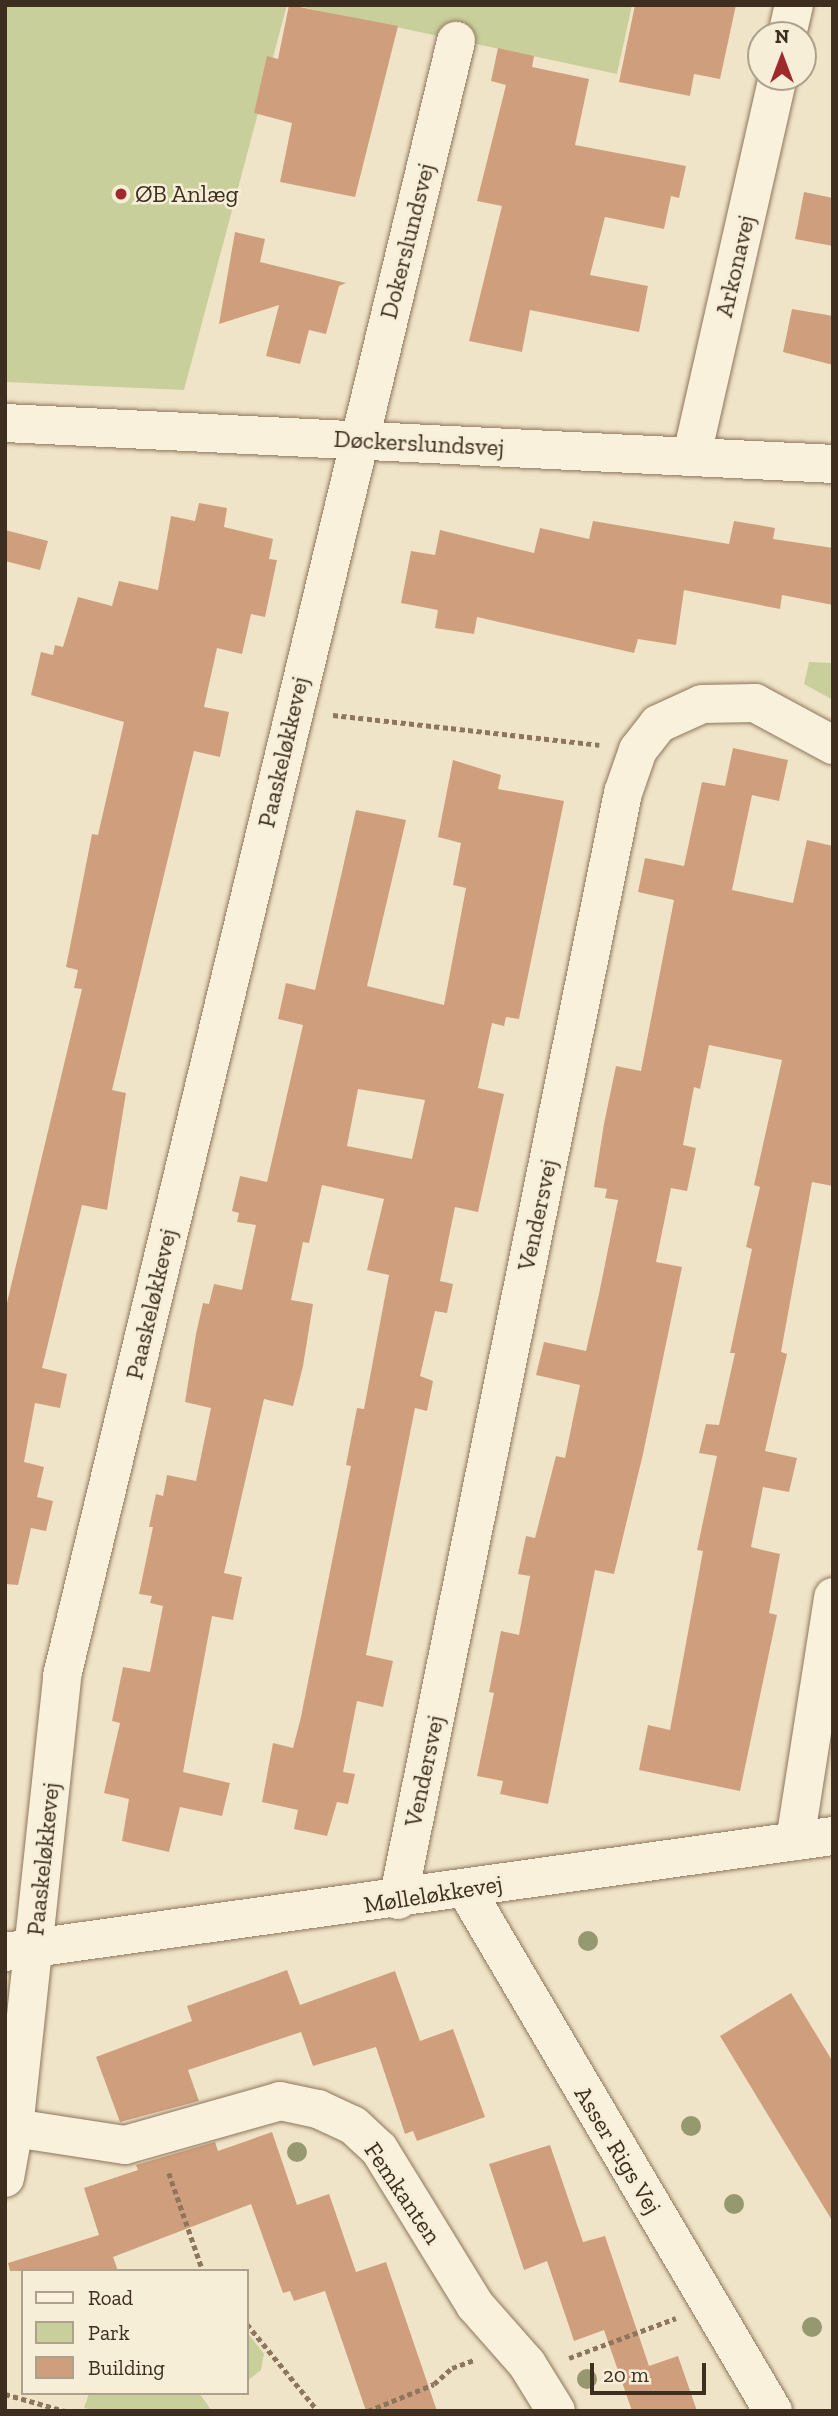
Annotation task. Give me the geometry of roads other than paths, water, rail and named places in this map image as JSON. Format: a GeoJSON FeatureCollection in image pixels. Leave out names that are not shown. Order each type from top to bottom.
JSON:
{"type":"FeatureCollection","features":[{"type":"Feature","properties":{"kind":"street","name":"Dokerslundsvej"},"geometry":{"type":"LineString","coordinates":[[358,440],[456,41]]}},
{"type":"Feature","properties":{"kind":"street","name":"Arkonavej"},"geometry":{"type":"LineString","coordinates":[[692,455],[775,91]]}},
{"type":"Feature","properties":{"kind":"street","name":"Døckerslundsvej"},"geometry":{"type":"LineString","coordinates":[[5,423],[833,464]]}},
{"type":"Feature","properties":{"kind":"street","name":"Paaskeløkkevej"},"geometry":{"type":"LineString","coordinates":[[5,2178],[15,2128],[20,1951],[62,1676],[358,440]]}},
{"type":"Feature","properties":{"kind":"street","name":"Vendersvej"},"geometry":{"type":"LineString","coordinates":[[398,1900],[623,793],[638,750],[659,724],[702,704],[755,703],[833,746]]}},
{"type":"Feature","properties":{"kind":"street"},"geometry":{"type":"LineString","coordinates":[[794,1841],[833,1597]]}},
{"type":"Feature","properties":{"kind":"street","name":"Mølleløkkevej"},"geometry":{"type":"LineString","coordinates":[[20,1951],[398,1900],[833,1836]]}},
{"type":"Feature","properties":{"kind":"street","name":"Asser Rigs Vej"},"geometry":{"type":"LineString","coordinates":[[466,1888],[773,2411]]}},
{"type":"Feature","properties":{"kind":"street","name":"Femkanten"},"geometry":{"type":"LineString","coordinates":[[15,2128],[125,2145],[280,2101],[318,2109],[353,2125],[379,2149],[475,2305],[521,2359],[556,2411]]}},
{"type":"Feature","properties":{"kind":"place","name":"ØB Anlæg"},"geometry":{"type":"Point","coordinates":[121,194]}}]}
